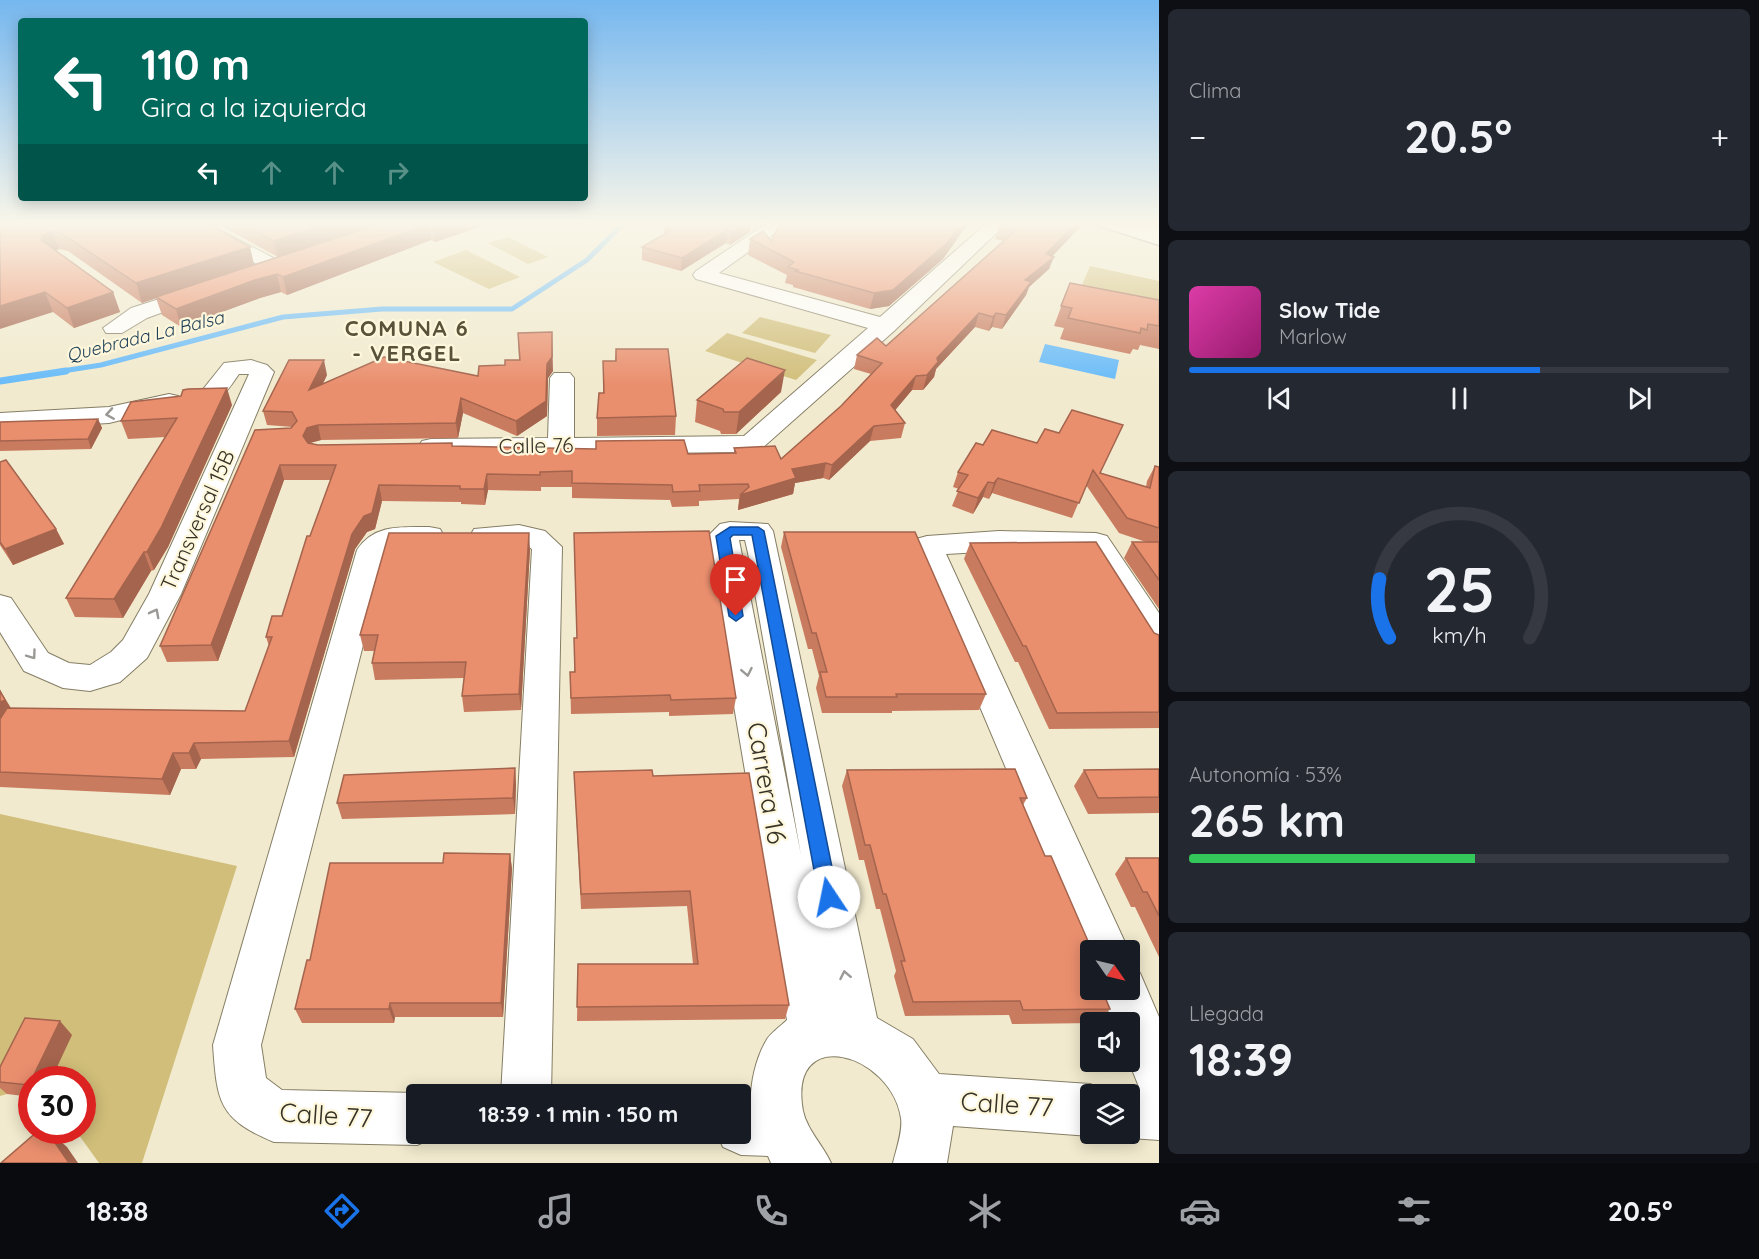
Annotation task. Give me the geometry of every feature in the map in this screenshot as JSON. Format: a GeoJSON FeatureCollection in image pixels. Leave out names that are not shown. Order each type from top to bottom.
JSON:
{"type":"FeatureCollection","features":[{"type":"Feature","properties":{"kind":"street"},"geometry":{"type":"LineString","coordinates":[[711,276],[886,326],[940,276]]}},
{"type":"Feature","properties":{"kind":"street"},"geometry":{"type":"LineString","coordinates":[[114,328],[139,313],[223,285]]}},
{"type":"Feature","properties":{"kind":"street"},"geometry":{"type":"LineString","coordinates":[[121,301],[139,313]]}},
{"type":"Feature","properties":{"kind":"street","name":"Calle 76"},"geometry":{"type":"LineString","coordinates":[[405,448],[751,444],[886,326]]}},
{"type":"Feature","properties":{"kind":"street"},"geometry":{"type":"LineString","coordinates":[[561,445],[562,378]]}},
{"type":"Feature","properties":{"kind":"street","name":"Transversal 15B"},"geometry":{"type":"LineString","coordinates":[[0,421],[109,415],[256,384],[165,594],[135,649],[123,661],[108,673],[90,678],[63,675],[36,662],[0,606]]}},
{"type":"Feature","properties":{"kind":"street"},"geometry":{"type":"LineString","coordinates":[[235,435],[266,435]]}},
{"type":"Feature","properties":{"kind":"street","name":"Carrera 16"},"geometry":{"type":"LineString","coordinates":[[741,532],[723,536],[731,593],[790,800],[835,1033]]}},
{"type":"Feature","properties":{"kind":"street","name":"Calle 77"},"geometry":{"type":"LineString","coordinates":[[406,1119],[274,1116],[242,1092],[237,1045],[375,545],[387,537],[528,535],[540,538],[547,548],[526,1084]]}},
{"type":"Feature","properties":{"kind":"street"},"geometry":{"type":"LineString","coordinates":[[1101,940],[927,546],[999,541],[1096,543],[1159,639]]}},
{"type":"Feature","properties":{"kind":"street"},"geometry":{"type":"LineString","coordinates":[[1127,1000],[1159,1074]]}},
{"type":"Feature","properties":{"kind":"street"},"geometry":{"type":"LineString","coordinates":[[776,1141],[776,1082],[783,1060],[796,1044],[835,1033],[877,1041],[896,1056],[912,1075],[924,1099],[929,1122],[927,1146],[920,1163]]}},
{"type":"Feature","properties":{"kind":"street","name":"Calle 77"},"geometry":{"type":"LineString","coordinates":[[924,1099],[1080,1109]]}},
{"type":"Feature","properties":{"kind":"street"},"geometry":{"type":"LineString","coordinates":[[1140,1113],[1159,1114]]}},
{"type":"Feature","properties":{"kind":"shaded area"},"geometry":{"type":"Polygon","coordinates":[[[463,276],[520,277],[489,289],[463,276]]]}},
{"type":"Feature","properties":{"kind":"shaded area"},"geometry":{"type":"Polygon","coordinates":[[[1086,276],[1137,276],[1159,281],[1159,315],[1077,297],[1086,276]]]}},
{"type":"Feature","properties":{"kind":"shaded area"},"geometry":{"type":"Polygon","coordinates":[[[760,317],[831,335],[815,353],[742,333],[760,317]]]}},
{"type":"Feature","properties":{"kind":"shaded area"},"geometry":{"type":"Polygon","coordinates":[[[727,333],[817,360],[796,380],[705,351],[727,333]]]}},
{"type":"Feature","properties":{"kind":"shaded area"},"geometry":{"type":"Polygon","coordinates":[[[0,814],[237,866],[142,1163],[99,1163],[85,1144],[96,1144],[96,1066],[47,1066],[38,1032],[21,1066],[18,1066],[18,1072],[7,1094],[0,1096],[0,814]]]}},
{"type":"Feature","properties":{"kind":"water"},"geometry":{"type":"Polygon","coordinates":[[[1045,344],[1119,360],[1115,379],[1039,362],[1045,344]]]}},
{"type":"Feature","properties":{"kind":"building"},"geometry":{"type":"Polygon","coordinates":[[[0,276],[91,276],[113,292],[67,308],[45,292],[0,306],[0,276]]]}},
{"type":"Feature","properties":{"kind":"building"},"geometry":{"type":"Polygon","coordinates":[[[126,276],[157,276],[136,283],[126,276]]]}},
{"type":"Feature","properties":{"kind":"building"},"geometry":{"type":"Polygon","coordinates":[[[219,276],[269,276],[176,309],[156,297],[219,276]]]}},
{"type":"Feature","properties":{"kind":"building"},"geometry":{"type":"Polygon","coordinates":[[[814,276],[909,276],[893,290],[874,293],[814,276]]]}},
{"type":"Feature","properties":{"kind":"building"},"geometry":{"type":"Polygon","coordinates":[[[964,276],[1030,276],[1025,280],[1031,282],[1006,315],[996,313],[993,317],[979,313],[937,358],[938,362],[927,375],[916,376],[891,405],[905,423],[874,426],[832,465],[826,463],[792,469],[796,478],[740,495],[749,487],[748,484],[699,485],[700,491],[673,492],[672,485],[572,483],[572,471],[540,472],[540,475],[487,474],[484,489],[460,489],[460,486],[379,485],[372,513],[364,516],[352,534],[289,741],[194,743],[189,753],[173,753],[162,779],[0,772],[0,719],[7,708],[245,711],[272,637],[266,637],[272,616],[282,616],[307,536],[310,536],[336,465],[280,465],[211,645],[160,646],[255,430],[291,428],[297,421],[292,412],[263,411],[289,360],[324,360],[309,390],[384,357],[478,376],[479,366],[505,365],[505,360],[520,360],[518,333],[552,332],[552,357],[547,364],[546,401],[516,421],[461,398],[456,423],[318,425],[307,428],[303,436],[308,443],[318,445],[452,443],[452,446],[596,449],[596,441],[684,440],[688,454],[736,453],[734,448],[775,446],[781,459],[841,406],[882,363],[857,355],[877,338],[886,346],[964,276]]]}},
{"type":"Feature","properties":{"kind":"building"},"geometry":{"type":"Polygon","coordinates":[[[1070,283],[1159,300],[1159,326],[1148,324],[1147,330],[1141,328],[1140,333],[1068,318],[1072,308],[1061,306],[1070,283]]]}},
{"type":"Feature","properties":{"kind":"building"},"geometry":{"type":"Polygon","coordinates":[[[616,349],[668,349],[676,416],[597,418],[599,393],[604,393],[603,361],[616,361],[616,349]]]}},
{"type":"Feature","properties":{"kind":"building"},"geometry":{"type":"Polygon","coordinates":[[[747,358],[785,370],[739,412],[724,412],[723,409],[697,400],[747,358]]]}},
{"type":"Feature","properties":{"kind":"building"},"geometry":{"type":"Polygon","coordinates":[[[227,388],[161,528],[114,599],[66,598],[177,418],[121,421],[131,402],[181,396],[183,390],[188,389],[227,388]]]}},
{"type":"Feature","properties":{"kind":"building"},"geometry":{"type":"Polygon","coordinates":[[[1072,410],[1123,425],[1100,473],[1150,488],[1155,466],[1159,467],[1159,528],[1127,518],[1093,470],[1079,503],[998,478],[994,483],[988,482],[978,498],[957,491],[968,475],[958,472],[976,443],[983,445],[992,430],[1037,443],[1045,429],[1059,433],[1072,410]]]}},
{"type":"Feature","properties":{"kind":"building"},"geometry":{"type":"Polygon","coordinates":[[[98,419],[88,439],[0,441],[0,422],[98,419]]]}},
{"type":"Feature","properties":{"kind":"building"},"geometry":{"type":"Polygon","coordinates":[[[6,460],[56,529],[5,549],[0,542],[0,462],[6,460]]]}},
{"type":"Feature","properties":{"kind":"building"},"geometry":{"type":"Polygon","coordinates":[[[709,531],[736,698],[671,700],[670,695],[571,698],[570,672],[575,672],[574,638],[577,638],[574,533],[709,531]]]}},
{"type":"Feature","properties":{"kind":"building"},"geometry":{"type":"Polygon","coordinates":[[[784,532],[915,532],[986,694],[826,697],[820,672],[827,672],[816,633],[812,633],[784,532]]]}},
{"type":"Feature","properties":{"kind":"building"},"geometry":{"type":"Polygon","coordinates":[[[389,533],[529,533],[519,694],[462,696],[466,662],[372,663],[378,635],[360,635],[389,533]]]}},
{"type":"Feature","properties":{"kind":"building"},"geometry":{"type":"Polygon","coordinates":[[[1096,542],[1154,633],[1159,635],[1159,712],[1057,713],[1026,646],[1023,646],[970,543],[1096,542]]]}},
{"type":"Feature","properties":{"kind":"building"},"geometry":{"type":"Polygon","coordinates":[[[1132,542],[1159,542],[1159,580],[1132,542]]]}},
{"type":"Feature","properties":{"kind":"building"},"geometry":{"type":"Polygon","coordinates":[[[0,691],[5,700],[0,702],[0,691]]]}},
{"type":"Feature","properties":{"kind":"building"},"geometry":{"type":"Polygon","coordinates":[[[515,768],[513,798],[337,803],[344,775],[515,768]]]}},
{"type":"Feature","properties":{"kind":"building"},"geometry":{"type":"Polygon","coordinates":[[[1015,769],[1027,798],[1020,798],[1045,856],[1051,856],[1088,940],[1080,940],[1080,1000],[1106,1000],[1110,1009],[1023,1010],[1020,1001],[913,1002],[901,961],[905,961],[886,894],[883,894],[870,845],[865,845],[847,770],[1015,769]]]}},
{"type":"Feature","properties":{"kind":"building"},"geometry":{"type":"Polygon","coordinates":[[[1159,769],[1159,797],[1098,798],[1084,770],[1159,769]]]}},
{"type":"Feature","properties":{"kind":"building"},"geometry":{"type":"Polygon","coordinates":[[[652,770],[653,776],[749,773],[789,1005],[577,1007],[578,964],[698,964],[690,891],[581,894],[574,772],[652,770]]]}},
{"type":"Feature","properties":{"kind":"building"},"geometry":{"type":"Polygon","coordinates":[[[444,853],[510,854],[501,1003],[390,1003],[389,1009],[295,1009],[307,960],[310,960],[330,863],[443,863],[444,853]]]}},
{"type":"Feature","properties":{"kind":"building"},"geometry":{"type":"Polygon","coordinates":[[[1126,858],[1159,858],[1159,916],[1147,892],[1143,892],[1126,858]]]}},
{"type":"Feature","properties":{"kind":"building"},"geometry":{"type":"Polygon","coordinates":[[[25,1018],[60,1021],[38,1066],[18,1066],[18,1084],[0,1082],[0,1067],[25,1018]]]}},
{"type":"Feature","properties":{"kind":"building"},"geometry":{"type":"Polygon","coordinates":[[[23,1144],[56,1144],[69,1163],[1,1163],[23,1144]]]}},
{"type":"Feature","properties":{"kind":"waterway","name":"Quebrada La Balsa"},"geometry":{"type":"LineString","coordinates":[[56,372],[101,365],[283,317],[382,309],[512,309],[562,276]]}},
{"type":"Feature","properties":{"kind":"waterway","name":"Quebrada La Balsa"},"geometry":{"type":"LineString","coordinates":[[0,381],[66,371]]}},
{"type":"Feature","properties":{"kind":"district","name":"COMUNA 6 - VERGEL"},"geometry":{"type":"Point","coordinates":[407,340]}},
{"type":"Feature","properties":{"kind":"route"},"geometry":{"type":"LineString","coordinates":[[736,616],[723,536],[725,532],[730,531],[758,531],[829,897]]}}]}
